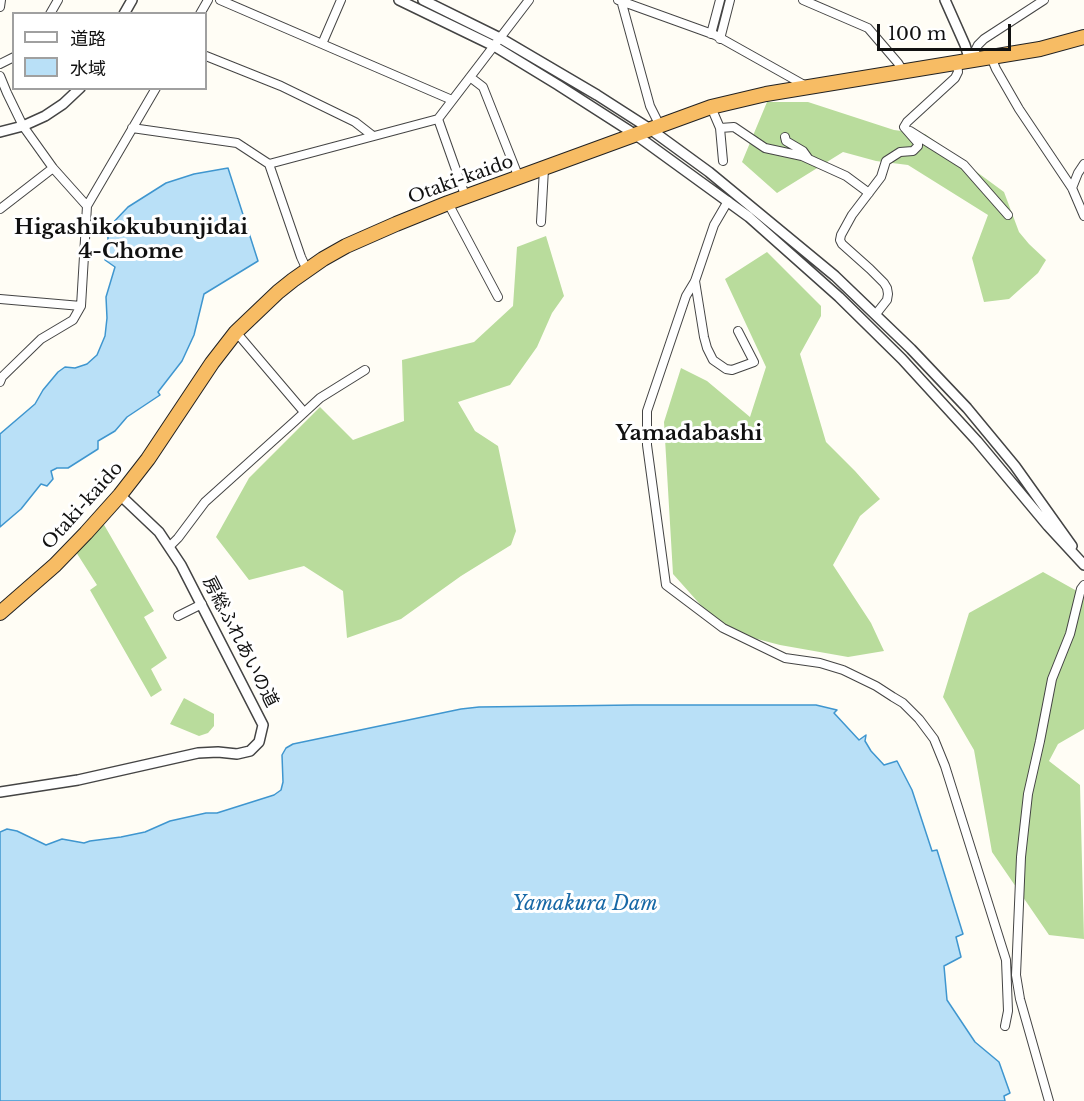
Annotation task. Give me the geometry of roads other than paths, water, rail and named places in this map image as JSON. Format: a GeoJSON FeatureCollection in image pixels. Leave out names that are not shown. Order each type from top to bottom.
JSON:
{"type":"FeatureCollection","features":[{"type":"Feature","properties":{"kind":"highway","name":"Otaki-kaido"},"geometry":{"type":"LineString","coordinates":[[0,613],[55,565],[120,495],[148,459],[212,363],[236,332],[278,292],[323,259],[362,239],[448,203],[711,107],[766,94],[964,62],[1084,38]]}},
{"type":"Feature","properties":{"kind":"street"},"geometry":{"type":"LineString","coordinates":[[0,7],[1,0]]}},
{"type":"Feature","properties":{"kind":"street"},"geometry":{"type":"LineString","coordinates":[[220,0],[452,100]]}},
{"type":"Feature","properties":{"kind":"street"},"geometry":{"type":"LineString","coordinates":[[322,44],[340,0]]}},
{"type":"Feature","properties":{"kind":"street"},"geometry":{"type":"LineString","coordinates":[[399,0],[497,42],[636,135],[749,217],[839,297],[915,372],[1048,526],[1084,564]]}},
{"type":"Feature","properties":{"kind":"street"},"geometry":{"type":"LineString","coordinates":[[423,0],[655,128],[835,276],[876,314],[967,408],[1001,448],[1084,564]]}},
{"type":"Feature","properties":{"kind":"street"},"geometry":{"type":"LineString","coordinates":[[269,164],[438,119],[529,0]]}},
{"type":"Feature","properties":{"kind":"street"},"geometry":{"type":"LineString","coordinates":[[620,0],[655,128]]}},
{"type":"Feature","properties":{"kind":"street"},"geometry":{"type":"LineString","coordinates":[[620,0],[711,34],[807,87]]}},
{"type":"Feature","properties":{"kind":"street"},"geometry":{"type":"LineString","coordinates":[[711,34],[720,0]]}},
{"type":"Feature","properties":{"kind":"street"},"geometry":{"type":"LineString","coordinates":[[720,39],[730,0]]}},
{"type":"Feature","properties":{"kind":"street"},"geometry":{"type":"LineString","coordinates":[[803,0],[868,28],[903,71]]}},
{"type":"Feature","properties":{"kind":"street"},"geometry":{"type":"LineString","coordinates":[[945,0],[965,45],[964,62]]}},
{"type":"Feature","properties":{"kind":"street"},"geometry":{"type":"LineString","coordinates":[[904,127],[954,78],[964,62],[984,39],[1044,0]]}},
{"type":"Feature","properties":{"kind":"street"},"geometry":{"type":"LineString","coordinates":[[207,56],[281,86],[355,122],[373,136]]}},
{"type":"Feature","properties":{"kind":"street"},"geometry":{"type":"LineString","coordinates":[[992,57],[996,69],[1019,109],[1072,188],[1084,216]]}},
{"type":"Feature","properties":{"kind":"street"},"geometry":{"type":"LineString","coordinates":[[0,76],[23,126],[53,168],[87,206]]}},
{"type":"Feature","properties":{"kind":"street"},"geometry":{"type":"LineString","coordinates":[[470,77],[483,87],[487,95],[519,178]]}},
{"type":"Feature","properties":{"kind":"street"},"geometry":{"type":"LineString","coordinates":[[0,132],[23,126],[45,116],[78,90]]}},
{"type":"Feature","properties":{"kind":"street"},"geometry":{"type":"LineString","coordinates":[[0,382],[2,377],[41,339],[74,320],[81,306],[87,206],[155,90]]}},
{"type":"Feature","properties":{"kind":"street"},"geometry":{"type":"LineString","coordinates":[[711,107],[720,128],[723,161]]}},
{"type":"Feature","properties":{"kind":"street"},"geometry":{"type":"LineString","coordinates":[[438,119],[465,198]]}},
{"type":"Feature","properties":{"kind":"street"},"geometry":{"type":"LineString","coordinates":[[720,128],[734,127],[765,148],[794,153],[809,159],[846,176],[869,193]]}},
{"type":"Feature","properties":{"kind":"street"},"geometry":{"type":"LineString","coordinates":[[876,314],[887,300],[887,288],[870,269],[846,249],[840,240],[843,230],[881,177],[886,161],[900,152],[913,151],[918,146],[904,127]]}},
{"type":"Feature","properties":{"kind":"street"},"geometry":{"type":"LineString","coordinates":[[904,127],[964,165],[1008,215]]}},
{"type":"Feature","properties":{"kind":"street"},"geometry":{"type":"LineString","coordinates":[[132,128],[237,143],[269,164],[307,270]]}},
{"type":"Feature","properties":{"kind":"street"},"geometry":{"type":"LineString","coordinates":[[784,137],[786,141],[803,151],[809,159]]}},
{"type":"Feature","properties":{"kind":"street"},"geometry":{"type":"LineString","coordinates":[[1072,188],[1084,164]]}},
{"type":"Feature","properties":{"kind":"street"},"geometry":{"type":"LineString","coordinates":[[0,210],[53,168]]}},
{"type":"Feature","properties":{"kind":"street"},"geometry":{"type":"LineString","coordinates":[[541,222],[543,169]]}},
{"type":"Feature","properties":{"kind":"street"},"geometry":{"type":"LineString","coordinates":[[728,201],[714,225],[695,281],[686,296],[647,411],[647,445],[666,585],[723,628],[785,658],[820,663],[843,670],[903,703],[919,719],[934,739],[945,766],[1006,960],[1008,1011],[1005,1026]]}},
{"type":"Feature","properties":{"kind":"street"},"geometry":{"type":"LineString","coordinates":[[448,203],[498,297]]}},
{"type":"Feature","properties":{"kind":"street"},"geometry":{"type":"LineString","coordinates":[[695,281],[707,348],[713,360],[726,369],[732,370],[754,362],[738,331]]}},
{"type":"Feature","properties":{"kind":"street"},"geometry":{"type":"LineString","coordinates":[[0,299],[81,306]]}},
{"type":"Feature","properties":{"kind":"street"},"geometry":{"type":"LineString","coordinates":[[236,332],[304,412]]}},
{"type":"Feature","properties":{"kind":"street"},"geometry":{"type":"LineString","coordinates":[[915,372],[924,363]]}},
{"type":"Feature","properties":{"kind":"street"},"geometry":{"type":"LineString","coordinates":[[170,546],[205,502],[304,412],[320,398],[365,370]]}},
{"type":"Feature","properties":{"kind":"street","name":"房総ふれあいの道"},"geometry":{"type":"LineString","coordinates":[[0,792],[78,780],[198,753],[237,754],[250,751],[259,742],[263,725],[182,565],[152,525],[120,495]]}},
{"type":"Feature","properties":{"kind":"street"},"geometry":{"type":"LineString","coordinates":[[1049,1101],[1020,999],[1016,975],[1021,857],[1028,794],[1052,679],[1070,634],[1084,585]]}},
{"type":"Feature","properties":{"kind":"street"},"geometry":{"type":"LineString","coordinates":[[178,616],[202,604]]}},
{"type":"Feature","properties":{"kind":"water"},"geometry":{"type":"Polygon","coordinates":[[[228,168],[258,261],[204,294],[194,335],[182,361],[158,392],[160,395],[127,417],[115,431],[98,441],[98,449],[68,468],[57,468],[51,471],[53,479],[47,486],[41,484],[21,509],[0,527],[0,434],[35,404],[58,372],[65,367],[75,368],[87,364],[97,355],[105,336],[106,297],[115,267],[105,260],[107,229],[128,207],[166,183],[194,174],[228,168]]]}},
{"type":"Feature","properties":{"kind":"water","name":"Yamakura Dam"},"geometry":{"type":"Polygon","coordinates":[[[634,705],[816,705],[837,710],[834,713],[859,740],[866,735],[865,741],[871,751],[884,765],[897,761],[912,790],[932,851],[937,850],[963,934],[956,937],[961,957],[944,966],[947,1000],[975,1042],[999,1062],[1010,1093],[1004,1096],[1005,1101],[0,1101],[0,832],[7,829],[17,831],[46,845],[62,839],[84,843],[145,832],[170,821],[206,813],[217,813],[274,795],[281,790],[282,755],[286,748],[293,744],[461,709],[634,705]]]}},
{"type":"Feature","properties":{"kind":"district","name":"Higashikokubunjidai 4-Chome"},"geometry":{"type":"Point","coordinates":[131,240]}},
{"type":"Feature","properties":{"kind":"district","name":"Yamadabashi"},"geometry":{"type":"Point","coordinates":[689,434]}}]}
